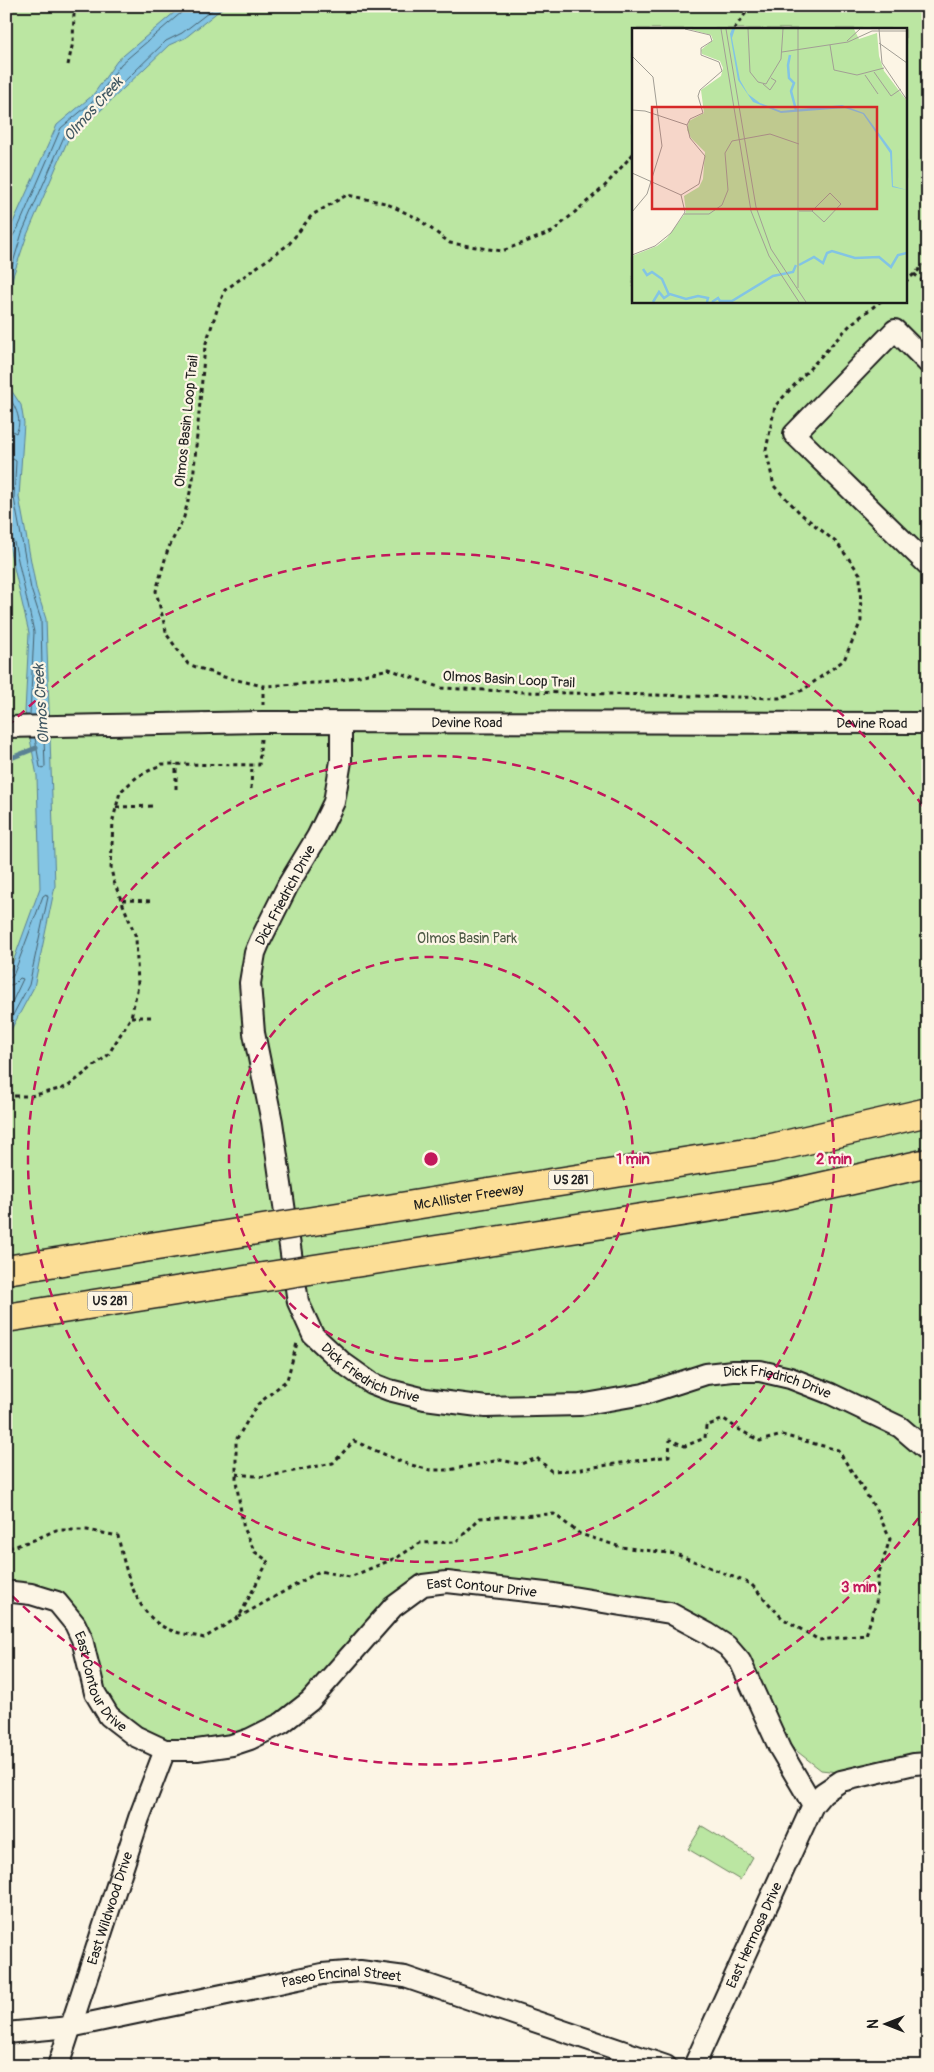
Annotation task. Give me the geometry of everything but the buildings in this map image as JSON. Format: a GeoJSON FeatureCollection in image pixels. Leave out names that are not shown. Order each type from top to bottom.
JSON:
{"type":"FeatureCollection","features":[{"type":"Feature","properties":{"kind":"highway","name":"McAllister Freeway"},"geometry":{"type":"LineString","coordinates":[[6,1270],[772,1148],[928,1112]]}},
{"type":"Feature","properties":{"kind":"highway","name":"US 281"},"geometry":{"type":"LineString","coordinates":[[6,1318],[776,1197],[928,1163]]}},
{"type":"Feature","properties":{"kind":"street"},"geometry":{"type":"LineString","coordinates":[[928,363],[895,330],[794,434],[928,565]]}},
{"type":"Feature","properties":{"kind":"street","name":"Devine Road"},"geometry":{"type":"LineString","coordinates":[[6,727],[263,722],[928,723]]}},
{"type":"Feature","properties":{"kind":"street","name":"Dick Friedrich Drive"},"geometry":{"type":"LineString","coordinates":[[342,723],[341,761],[334,802],[317,837],[288,885],[254,953],[250,983],[254,1033],[272,1122],[298,1302],[313,1335],[343,1363],[370,1383],[425,1399],[486,1407],[544,1408],[580,1405],[644,1394],[706,1374],[760,1371],[790,1378],[840,1398],[900,1427],[928,1451]]}},
{"type":"Feature","properties":{"kind":"street","name":"East Contour Drive"},"geometry":{"type":"LineString","coordinates":[[6,1593],[31,1594],[57,1602],[75,1624],[82,1639],[95,1693],[109,1716],[135,1736],[164,1750],[197,1750],[232,1744],[258,1736],[282,1723],[310,1701],[393,1607],[423,1585],[447,1582],[554,1594],[670,1613],[707,1632],[728,1646],[740,1661],[780,1749],[813,1805]]}},
{"type":"Feature","properties":{"kind":"street","name":"East Wildwood Drive"},"geometry":{"type":"LineString","coordinates":[[58,2066],[139,1818],[164,1750]]}},
{"type":"Feature","properties":{"kind":"street"},"geometry":{"type":"LineString","coordinates":[[813,1805],[822,1794],[841,1782],[914,1764],[928,1763]]}},
{"type":"Feature","properties":{"kind":"street","name":"East Hermosa Drive"},"geometry":{"type":"LineString","coordinates":[[694,2066],[813,1805]]}},
{"type":"Feature","properties":{"kind":"street","name":"Paseo Encinal Street"},"geometry":{"type":"LineString","coordinates":[[6,2033],[70,2026],[322,1974],[360,1972],[390,1974],[426,1983],[666,2066]]}},
{"type":"Feature","properties":{"kind":"path"},"geometry":{"type":"LineString","coordinates":[[68,65],[73,42],[74,13],[79,6]]}},
{"type":"Feature","properties":{"kind":"path"},"geometry":{"type":"LineString","coordinates":[[735,28],[751,6]]}},
{"type":"Feature","properties":{"kind":"path","name":"Olmos Basin Loop Trail"},"geometry":{"type":"LineString","coordinates":[[632,155],[604,187],[552,232],[502,251],[450,243],[417,218],[385,203],[347,195],[312,215],[290,244],[226,290],[218,307],[205,346],[193,480],[184,516],[168,549],[156,591],[167,635],[188,664],[224,677],[264,686],[332,682],[389,669],[441,688],[779,698],[803,690],[844,660],[861,622],[860,574],[836,543],[801,514],[774,486],[766,450],[775,406],[851,324],[880,302]]}},
{"type":"Feature","properties":{"kind":"path"},"geometry":{"type":"LineString","coordinates":[[906,281],[928,262]]}},
{"type":"Feature","properties":{"kind":"path"},"geometry":{"type":"LineString","coordinates":[[914,274],[928,286]]}},
{"type":"Feature","properties":{"kind":"path"},"geometry":{"type":"LineString","coordinates":[[928,304],[920,313],[928,321]]}},
{"type":"Feature","properties":{"kind":"path"},"geometry":{"type":"LineString","coordinates":[[6,1096],[31,1096],[67,1087],[108,1055],[131,1017],[138,986],[136,937],[111,869],[113,820],[120,792],[137,777],[162,764],[259,766],[263,722]]}},
{"type":"Feature","properties":{"kind":"path"},"geometry":{"type":"LineString","coordinates":[[176,764],[176,789]]}},
{"type":"Feature","properties":{"kind":"path"},"geometry":{"type":"LineString","coordinates":[[252,765],[252,790]]}},
{"type":"Feature","properties":{"kind":"path"},"geometry":{"type":"LineString","coordinates":[[116,807],[156,806]]}},
{"type":"Feature","properties":{"kind":"path"},"geometry":{"type":"LineString","coordinates":[[122,900],[154,901]]}},
{"type":"Feature","properties":{"kind":"path"},"geometry":{"type":"LineString","coordinates":[[131,1017],[152,1017]]}},
{"type":"Feature","properties":{"kind":"path"},"geometry":{"type":"LineString","coordinates":[[239,1617],[268,1561],[254,1552],[244,1530],[236,1474],[236,1440],[257,1405],[287,1380],[297,1336]]}},
{"type":"Feature","properties":{"kind":"path"},"geometry":{"type":"LineString","coordinates":[[9,1548],[56,1530],[87,1530],[118,1536],[131,1588],[149,1615],[168,1630],[204,1638],[320,1571],[350,1577],[398,1557],[420,1543],[456,1542],[480,1518],[554,1514],[580,1534],[621,1547],[676,1554],[751,1584],[782,1618],[819,1640],[866,1635],[876,1603],[878,1576],[890,1539],[877,1512],[838,1450],[782,1435],[760,1441],[738,1429],[724,1418],[706,1426],[705,1438],[685,1446],[670,1440],[668,1456],[574,1470],[551,1471],[537,1458],[521,1464],[500,1460],[449,1470],[430,1470],[404,1463],[354,1441],[333,1463],[265,1478],[236,1474]]}},
{"type":"Feature","properties":{"kind":"green space","name":"Olmos Basin Park"},"geometry":{"type":"Polygon","coordinates":[[[6,6],[928,6],[928,1756],[838,1772],[821,1770],[785,1742],[748,1655],[732,1638],[675,1610],[446,1575],[324,1674],[287,1710],[264,1727],[216,1743],[167,1743],[113,1713],[60,1595],[31,1584],[6,1584],[6,6]]]}},
{"type":"Feature","properties":{"kind":"green space"},"geometry":{"type":"Polygon","coordinates":[[[702,1826],[753,1857],[740,1880],[688,1849],[702,1826]]]}},
{"type":"Feature","properties":{"kind":"water","name":"Olmos Creek"},"geometry":{"type":"Polygon","coordinates":[[[182,6],[225,6],[185,38],[169,45],[100,111],[70,135],[27,235],[13,276],[10,295],[11,390],[21,405],[24,423],[19,497],[36,588],[46,619],[55,886],[34,987],[6,1039],[6,981],[40,888],[37,776],[25,712],[29,633],[6,533],[8,516],[6,509],[6,462],[11,450],[11,439],[6,427],[6,238],[57,125],[93,95],[117,61],[182,6]]]}},
{"type":"Feature","properties":{"kind":"waterway","name":"Olmos Creek"},"geometry":{"type":"LineString","coordinates":[[6,760],[36,748]]}}]}
